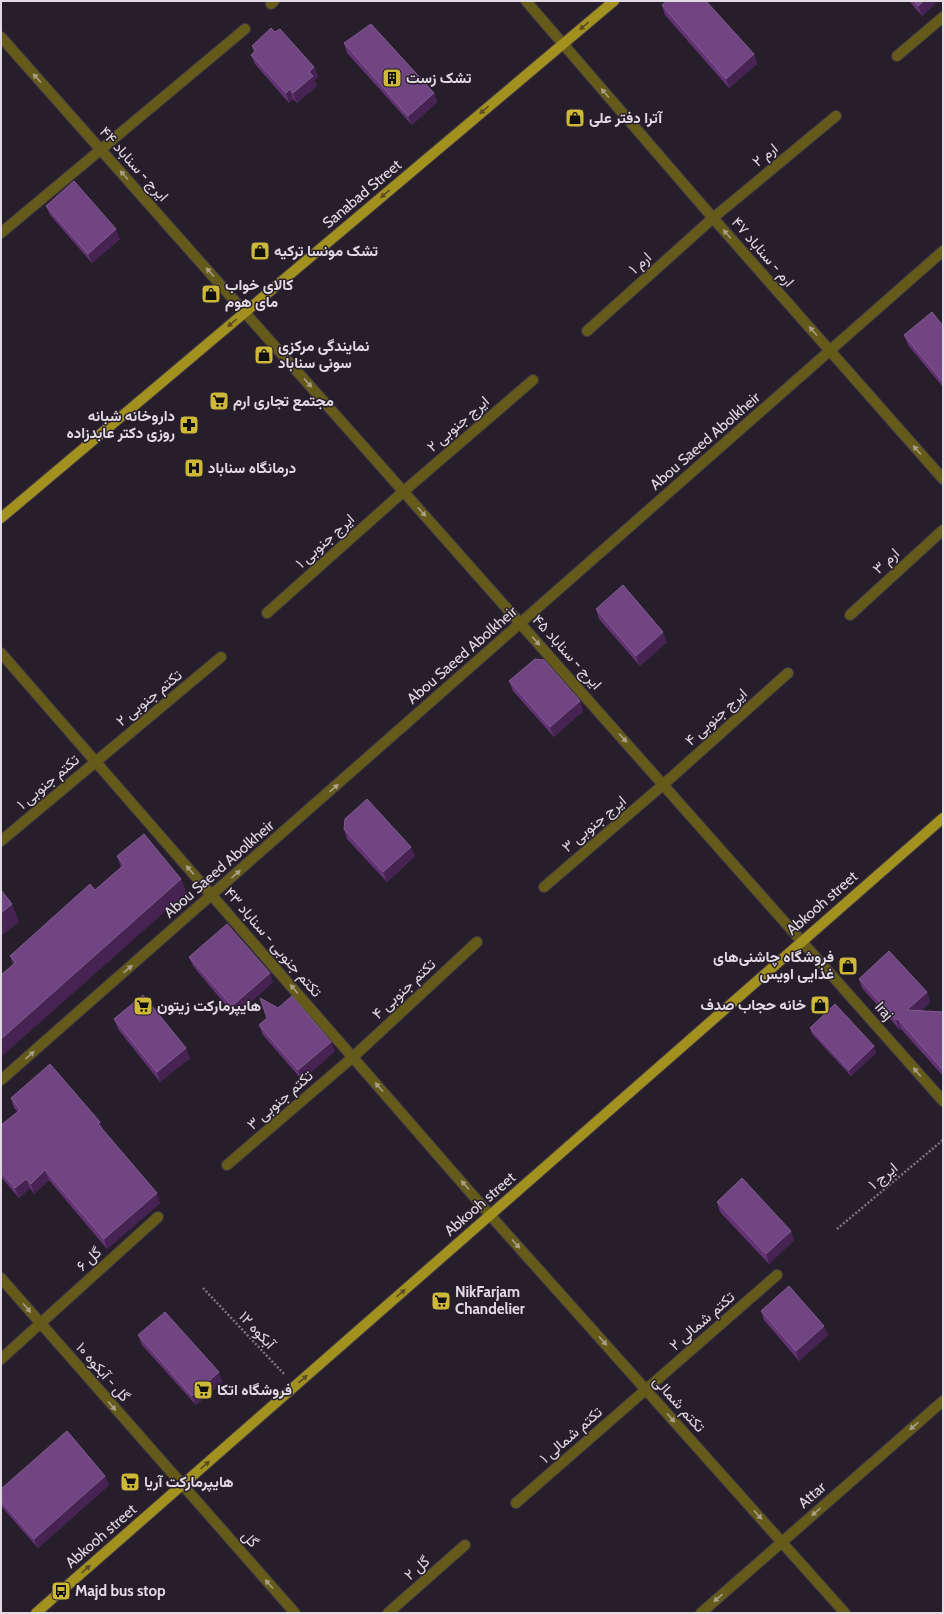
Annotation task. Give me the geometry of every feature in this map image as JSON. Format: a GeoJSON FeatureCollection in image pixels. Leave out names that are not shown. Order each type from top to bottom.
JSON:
{"type":"FeatureCollection","features":[{"type":"Feature","properties":{"kind":"main road","name":"Sanabad Street"},"geometry":{"type":"LineString","coordinates":[[1,518],[614,1]]}},
{"type":"Feature","properties":{"kind":"main road","name":"Abkooh street"},"geometry":{"type":"LineString","coordinates":[[36,1613],[943,818]]}},
{"type":"Feature","properties":{"kind":"street","name":"ارم - سناباد ۴۷"},"geometry":{"type":"LineString","coordinates":[[526,1],[713,218],[943,479]]}},
{"type":"Feature","properties":{"kind":"street"},"geometry":{"type":"LineString","coordinates":[[897,56],[943,17]]}},
{"type":"Feature","properties":{"kind":"street"},"geometry":{"type":"LineString","coordinates":[[1,233],[245,29]]}},
{"type":"Feature","properties":{"kind":"street","name":"ایرج - سناباد ۴۴"},"geometry":{"type":"LineString","coordinates":[[1,37],[245,312]]}},
{"type":"Feature","properties":{"kind":"street","name":"ارم ۲"},"geometry":{"type":"LineString","coordinates":[[713,218],[836,116]]}},
{"type":"Feature","properties":{"kind":"street","name":"ارم ۱"},"geometry":{"type":"LineString","coordinates":[[587,331],[713,218]]}},
{"type":"Feature","properties":{"kind":"street","name":"Abou Saeed Abolkheir"},"geometry":{"type":"LineString","coordinates":[[1,1080],[943,251]]}},
{"type":"Feature","properties":{"kind":"street","name":"ایرج - سناباد ۴۵"},"geometry":{"type":"LineString","coordinates":[[245,312],[802,941]]}},
{"type":"Feature","properties":{"kind":"street","name":"ایرج جنوبی ۲"},"geometry":{"type":"LineString","coordinates":[[404,491],[533,380]]}},
{"type":"Feature","properties":{"kind":"street","name":"ایرج جنوبی ۱"},"geometry":{"type":"LineString","coordinates":[[266,613],[404,491]]}},
{"type":"Feature","properties":{"kind":"street","name":"ارم ۳"},"geometry":{"type":"LineString","coordinates":[[850,615],[943,530]]}},
{"type":"Feature","properties":{"kind":"street","name":"تکتم جنوبی - سناباد ۴۳"},"geometry":{"type":"LineString","coordinates":[[1,653],[490,1215]]}},
{"type":"Feature","properties":{"kind":"street","name":"تکتم جنوبی ۲"},"geometry":{"type":"LineString","coordinates":[[95,761],[221,658]]}},
{"type":"Feature","properties":{"kind":"street","name":"ایرج جنوبی ۴"},"geometry":{"type":"LineString","coordinates":[[664,784],[788,673]]}},
{"type":"Feature","properties":{"kind":"street","name":"تکتم جنوبی ۱"},"geometry":{"type":"LineString","coordinates":[[1,841],[95,761]]}},
{"type":"Feature","properties":{"kind":"street","name":"ایرج جنوبی ۳"},"geometry":{"type":"LineString","coordinates":[[544,887],[664,784]]}},
{"type":"Feature","properties":{"kind":"street","name":"Iraj"},"geometry":{"type":"LineString","coordinates":[[802,941],[943,1101]]}},
{"type":"Feature","properties":{"kind":"street","name":"تکتم جنوبی ۴"},"geometry":{"type":"LineString","coordinates":[[352,1057],[477,942]]}},
{"type":"Feature","properties":{"kind":"street","name":"تکتم جنوبی ۳"},"geometry":{"type":"LineString","coordinates":[[227,1165],[352,1057]]}},
{"type":"Feature","properties":{"kind":"street","name":"تکتم شمالی"},"geometry":{"type":"LineString","coordinates":[[490,1215],[845,1613]]}},
{"type":"Feature","properties":{"kind":"street","name":"گل ۶"},"geometry":{"type":"LineString","coordinates":[[1,1359],[158,1218]]}},
{"type":"Feature","properties":{"kind":"street","name":"تکتم شمالی ۲"},"geometry":{"type":"LineString","coordinates":[[645,1389],[778,1275]]}},
{"type":"Feature","properties":{"kind":"street","name":"گل - آبکوه ۱۰"},"geometry":{"type":"LineString","coordinates":[[1,1278],[182,1485]]}},
{"type":"Feature","properties":{"kind":"street","name":"تکتم شمالی ۱"},"geometry":{"type":"LineString","coordinates":[[516,1503],[645,1389]]}},
{"type":"Feature","properties":{"kind":"street","name":"Attar"},"geometry":{"type":"LineString","coordinates":[[701,1613],[943,1400]]}},
{"type":"Feature","properties":{"kind":"street","name":"گل"},"geometry":{"type":"LineString","coordinates":[[182,1485],[295,1613]]}},
{"type":"Feature","properties":{"kind":"street","name":"گل ۲"},"geometry":{"type":"LineString","coordinates":[[388,1613],[465,1545]]}},
{"type":"Feature","properties":{"kind":"path","name":"ایرج ۱"},"geometry":{"type":"LineString","coordinates":[[837,1230],[943,1140]]}},
{"type":"Feature","properties":{"kind":"path","name":"آبکوه ۱۲"},"geometry":{"type":"LineString","coordinates":[[203,1288],[295,1386]]}},
{"type":"Feature","properties":{"kind":"building"},"geometry":{"type":"Polygon","coordinates":[[[667,1],[706,1],[754,54],[726,79],[662,5],[667,1]]]}},
{"type":"Feature","properties":{"kind":"building"},"geometry":{"type":"Polygon","coordinates":[[[914,1],[924,1],[918,6],[914,1]]]}},
{"type":"Feature","properties":{"kind":"building","name":"تشک زست"},"geometry":{"type":"Polygon","coordinates":[[[371,24],[434,93],[408,116],[344,43],[371,24]]]}},
{"type":"Feature","properties":{"kind":"building"},"geometry":{"type":"Polygon","coordinates":[[[271,28],[275,32],[280,29],[314,67],[309,72],[313,76],[293,93],[290,89],[286,93],[251,55],[256,50],[252,46],[271,28]]]}},
{"type":"Feature","properties":{"kind":"building"},"geometry":{"type":"Polygon","coordinates":[[[74,181],[116,229],[88,254],[46,206],[74,181]]]}},
{"type":"Feature","properties":{"kind":"building"},"geometry":{"type":"Polygon","coordinates":[[[932,312],[943,326],[943,382],[904,335],[932,312]]]}},
{"type":"Feature","properties":{"kind":"building"},"geometry":{"type":"Polygon","coordinates":[[[623,585],[663,632],[636,656],[596,609],[623,585]]]}},
{"type":"Feature","properties":{"kind":"building"},"geometry":{"type":"Polygon","coordinates":[[[535,659],[544,660],[580,701],[550,727],[509,681],[535,659]]]}},
{"type":"Feature","properties":{"kind":"building"},"geometry":{"type":"Polygon","coordinates":[[[367,799],[411,847],[383,872],[344,829],[345,819],[367,799]]]}},
{"type":"Feature","properties":{"kind":"building"},"geometry":{"type":"Polygon","coordinates":[[[144,834],[181,879],[1,1039],[1,975],[16,962],[10,956],[90,884],[95,890],[124,865],[117,856],[144,834]]]}},
{"type":"Feature","properties":{"kind":"building"},"geometry":{"type":"Polygon","coordinates":[[[1,890],[12,904],[1,913],[1,890]]]}},
{"type":"Feature","properties":{"kind":"building"},"geometry":{"type":"Polygon","coordinates":[[[227,924],[270,973],[232,1006],[189,957],[227,924]]]}},
{"type":"Feature","properties":{"kind":"building"},"geometry":{"type":"Polygon","coordinates":[[[889,951],[927,992],[907,1010],[943,1012],[943,1070],[898,1019],[896,1020],[859,979],[889,951]]]}},
{"type":"Feature","properties":{"kind":"building"},"geometry":{"type":"Polygon","coordinates":[[[143,995],[186,1048],[157,1072],[114,1019],[143,995]]]}},
{"type":"Feature","properties":{"kind":"building"},"geometry":{"type":"Polygon","coordinates":[[[292,996],[331,1042],[298,1070],[259,1025],[267,1018],[260,998],[278,1008],[292,996]]]}},
{"type":"Feature","properties":{"kind":"building"},"geometry":{"type":"Polygon","coordinates":[[[835,1004],[874,1046],[849,1070],[810,1028],[835,1004]]]}},
{"type":"Feature","properties":{"kind":"building"},"geometry":{"type":"Polygon","coordinates":[[[50,1064],[100,1122],[98,1124],[157,1193],[104,1239],[45,1170],[31,1184],[26,1179],[15,1188],[1,1172],[1,1125],[20,1110],[11,1098],[50,1064]]]}},
{"type":"Feature","properties":{"kind":"building"},"geometry":{"type":"Polygon","coordinates":[[[742,1178],[791,1231],[766,1254],[717,1202],[742,1178]]]}},
{"type":"Feature","properties":{"kind":"building"},"geometry":{"type":"Polygon","coordinates":[[[789,1286],[824,1326],[796,1351],[761,1311],[789,1286]]]}},
{"type":"Feature","properties":{"kind":"building"},"geometry":{"type":"Polygon","coordinates":[[[165,1312],[219,1372],[192,1396],[138,1335],[165,1312]]]}},
{"type":"Feature","properties":{"kind":"building"},"geometry":{"type":"Polygon","coordinates":[[[67,1431],[105,1476],[34,1539],[1,1501],[1,1489],[67,1431]]]}},
{"type":"Feature","properties":{"kind":"place","name":"تشک زست"},"geometry":{"type":"Point","coordinates":[392,78]}},
{"type":"Feature","properties":{"kind":"place","name":"آترا دفتر علی"},"geometry":{"type":"Point","coordinates":[575,118]}},
{"type":"Feature","properties":{"kind":"place","name":"تشک مونسا ترکیه"},"geometry":{"type":"Point","coordinates":[260,251]}},
{"type":"Feature","properties":{"kind":"place","name":"کالای خواب مای هوم"},"geometry":{"type":"Point","coordinates":[211,294]}},
{"type":"Feature","properties":{"kind":"place","name":"نمایندگی مرکزی سونی سناباد"},"geometry":{"type":"Point","coordinates":[264,355]}},
{"type":"Feature","properties":{"kind":"place","name":"مجتمع تجاری ارم"},"geometry":{"type":"Point","coordinates":[219,401]}},
{"type":"Feature","properties":{"kind":"place","name":"داروخانه شبانه روزی دکتر عابدزاده"},"geometry":{"type":"Point","coordinates":[189,425]}},
{"type":"Feature","properties":{"kind":"place","name":"درمانگاه سناباد"},"geometry":{"type":"Point","coordinates":[194,468]}},
{"type":"Feature","properties":{"kind":"place","name":"فروشگاه چاشنی‌های غذایی اویس"},"geometry":{"type":"Point","coordinates":[848,966]}},
{"type":"Feature","properties":{"kind":"place","name":"خانه حجاب صدف"},"geometry":{"type":"Point","coordinates":[820,1005]}},
{"type":"Feature","properties":{"kind":"place","name":"هایپرمارکت زیتون"},"geometry":{"type":"Point","coordinates":[143,1006]}},
{"type":"Feature","properties":{"kind":"place","name":"NikFarjam Chandelier"},"geometry":{"type":"Point","coordinates":[441,1301]}},
{"type":"Feature","properties":{"kind":"place","name":"فروشگاه اتکا"},"geometry":{"type":"Point","coordinates":[203,1390]}},
{"type":"Feature","properties":{"kind":"place","name":"هایپرمارکت آریا"},"geometry":{"type":"Point","coordinates":[130,1482]}},
{"type":"Feature","properties":{"kind":"place","name":"Majd bus stop"},"geometry":{"type":"Point","coordinates":[61,1591]}}]}
